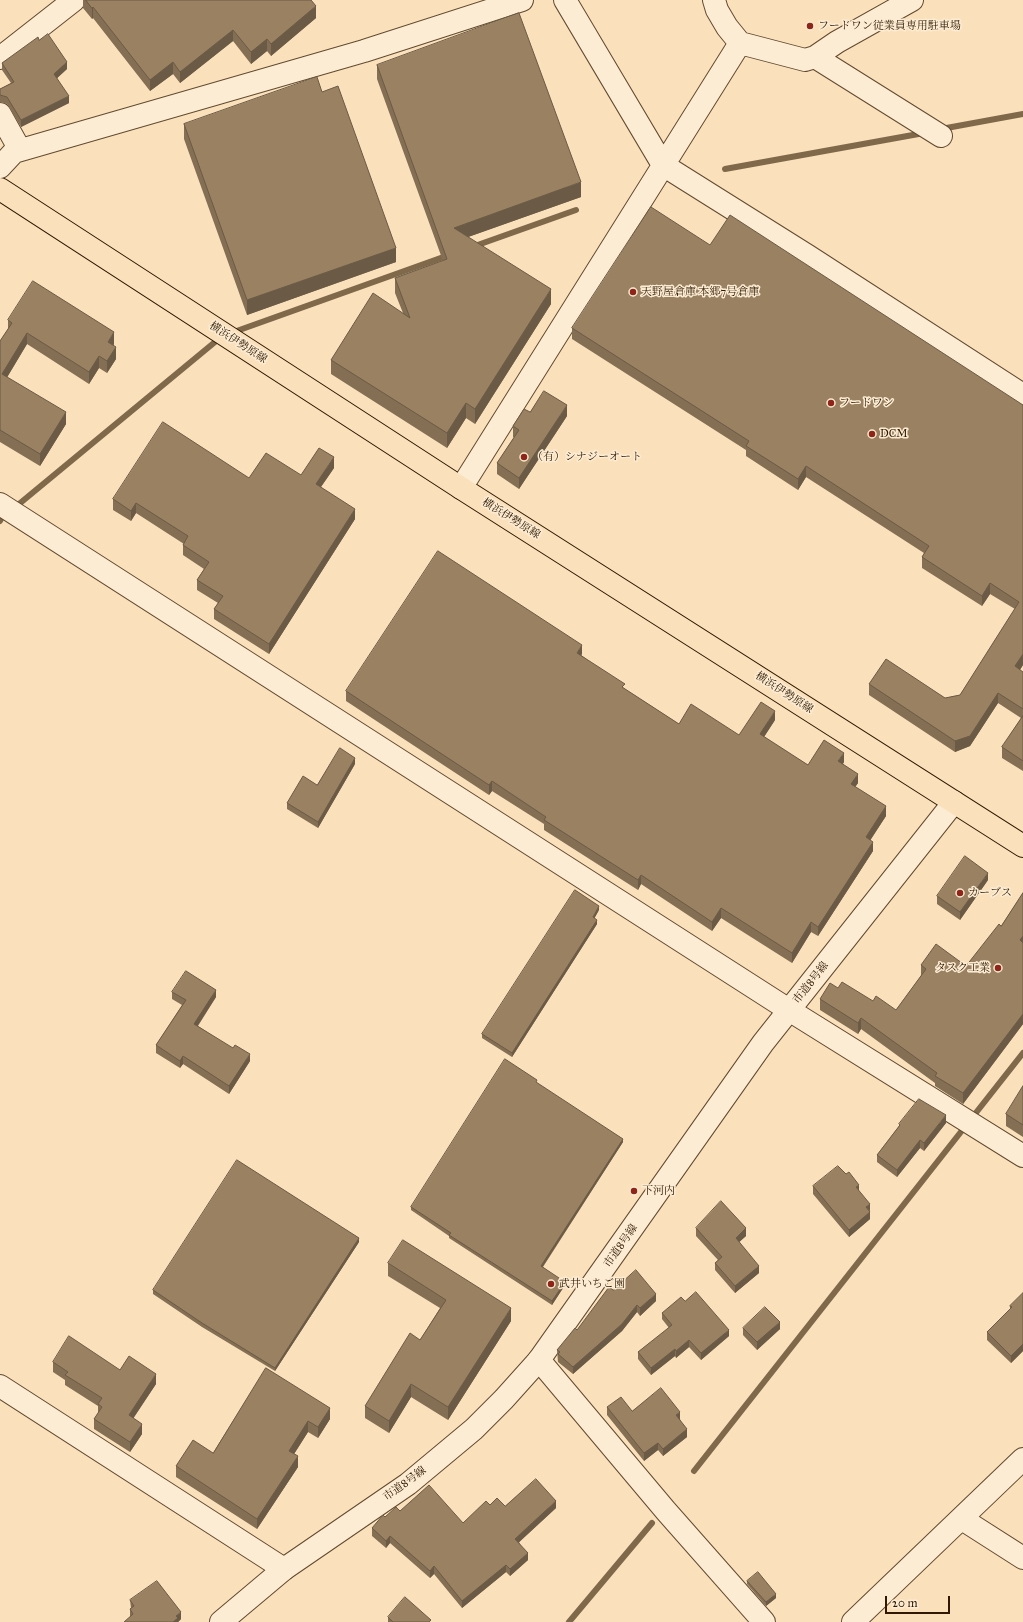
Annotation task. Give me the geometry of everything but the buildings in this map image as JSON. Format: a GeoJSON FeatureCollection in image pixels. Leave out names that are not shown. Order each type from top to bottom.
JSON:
{"type":"FeatureCollection","features":[{"type":"Feature","properties":{"kind":"main road","name":"横浜伊勢原線"},"geometry":{"type":"LineString","coordinates":[[0,189],[461,488],[1023,846]]}},
{"type":"Feature","properties":{"kind":"street"},"geometry":{"type":"LineString","coordinates":[[0,58],[74,0]]}},
{"type":"Feature","properties":{"kind":"street"},"geometry":{"type":"LineString","coordinates":[[0,167],[14,152],[20,150],[364,51],[522,0]]}},
{"type":"Feature","properties":{"kind":"street"},"geometry":{"type":"LineString","coordinates":[[565,0],[663,166],[808,256],[1023,395]]}},
{"type":"Feature","properties":{"kind":"street"},"geometry":{"type":"LineString","coordinates":[[714,0],[717,10],[727,27],[740,43],[805,60],[816,57],[837,42],[912,0]]}},
{"type":"Feature","properties":{"kind":"street"},"geometry":{"type":"LineString","coordinates":[[461,488],[740,43]]}},
{"type":"Feature","properties":{"kind":"street"},"geometry":{"type":"LineString","coordinates":[[816,57],[941,136]]}},
{"type":"Feature","properties":{"kind":"street"},"geometry":{"type":"LineString","coordinates":[[0,114],[20,150]]}},
{"type":"Feature","properties":{"kind":"street"},"geometry":{"type":"LineString","coordinates":[[0,504],[789,1010],[1023,1156]]}},
{"type":"Feature","properties":{"kind":"street","name":"市道8号線"},"geometry":{"type":"LineString","coordinates":[[221,1622],[284,1569],[408,1484],[474,1429],[504,1399],[539,1360],[763,1043],[954,802]]}},
{"type":"Feature","properties":{"kind":"street"},"geometry":{"type":"LineString","coordinates":[[539,1360],[647,1488],[764,1622]]}},
{"type":"Feature","properties":{"kind":"street"},"geometry":{"type":"LineString","coordinates":[[0,1386],[284,1569]]}},
{"type":"Feature","properties":{"kind":"street"},"geometry":{"type":"LineString","coordinates":[[853,1622],[1023,1459]]}},
{"type":"Feature","properties":{"kind":"street"},"geometry":{"type":"LineString","coordinates":[[962,1519],[1023,1558]]}},
{"type":"Feature","properties":{"kind":"waterway"},"geometry":{"type":"LineString","coordinates":[[941,129],[1023,114]]}},
{"type":"Feature","properties":{"kind":"waterway"},"geometry":{"type":"LineString","coordinates":[[725,169],[924,133]]}},
{"type":"Feature","properties":{"kind":"waterway"},"geometry":{"type":"LineString","coordinates":[[472,247],[576,210]]}},
{"type":"Feature","properties":{"kind":"waterway"},"geometry":{"type":"LineString","coordinates":[[231,333],[449,255]]}},
{"type":"Feature","properties":{"kind":"waterway"},"geometry":{"type":"LineString","coordinates":[[19,504],[221,337]]}},
{"type":"Feature","properties":{"kind":"waterway"},"geometry":{"type":"LineString","coordinates":[[694,1471],[1023,1053]]}},
{"type":"Feature","properties":{"kind":"waterway"},"geometry":{"type":"LineString","coordinates":[[569,1622],[652,1523]]}},
{"type":"Feature","properties":{"kind":"place","name":"フードワン従業員専用駐車場"},"geometry":{"type":"Point","coordinates":[810,26]}},
{"type":"Feature","properties":{"kind":"place","name":"天野屋倉庫 本郷7号倉庫"},"geometry":{"type":"Point","coordinates":[633,292]}},
{"type":"Feature","properties":{"kind":"place","name":"フードワン"},"geometry":{"type":"Point","coordinates":[831,403]}},
{"type":"Feature","properties":{"kind":"place","name":"DCM"},"geometry":{"type":"Point","coordinates":[872,434]}},
{"type":"Feature","properties":{"kind":"place","name":"（有）シナジーオート"},"geometry":{"type":"Point","coordinates":[524,457]}},
{"type":"Feature","properties":{"kind":"place","name":"カーブス"},"geometry":{"type":"Point","coordinates":[960,893]}},
{"type":"Feature","properties":{"kind":"place","name":"タスク工業"},"geometry":{"type":"Point","coordinates":[998,968]}},
{"type":"Feature","properties":{"kind":"place","name":"下河内"},"geometry":{"type":"Point","coordinates":[634,1191]}},
{"type":"Feature","properties":{"kind":"place","name":"武井いちご園"},"geometry":{"type":"Point","coordinates":[551,1284]}}]}
